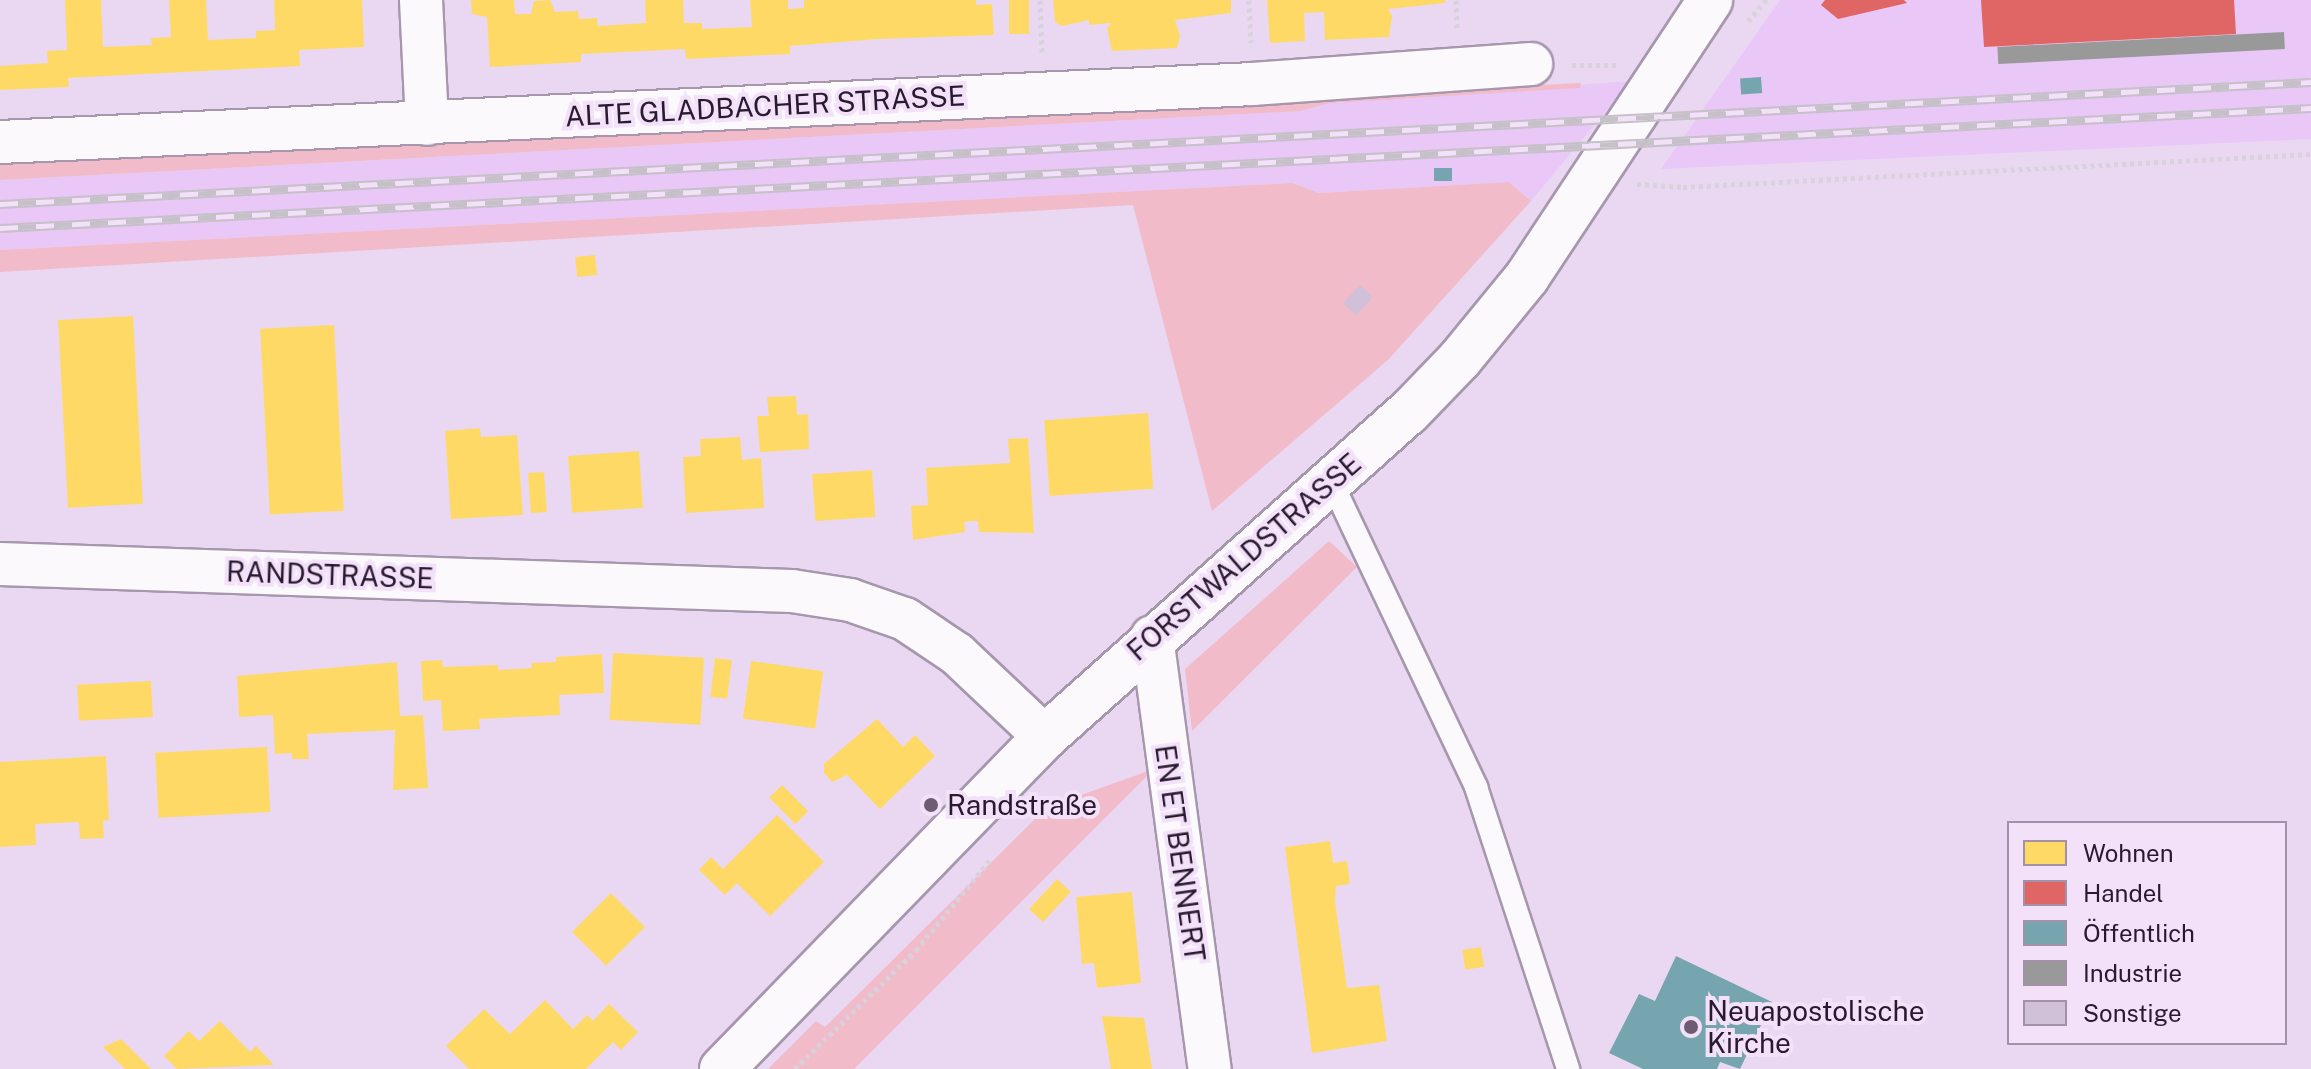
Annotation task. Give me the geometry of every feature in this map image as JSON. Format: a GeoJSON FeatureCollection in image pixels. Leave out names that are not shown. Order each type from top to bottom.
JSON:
{"type":"FeatureCollection","features":[{"type":"Feature","properties":{"kind":"street"},"geometry":{"type":"LineString","coordinates":[[421,0],[427,124]]}},
{"type":"Feature","properties":{"kind":"street","name":"FORSTWALDSTRASSE"},"geometry":{"type":"LineString","coordinates":[[722,1069],[1045,737],[1152,637],[1331,481],[1460,359],[1527,277],[1591,183],[1663,65],[1710,0]]}},
{"type":"Feature","properties":{"kind":"street","name":"ALTE GLADBACHER STRASSE"},"geometry":{"type":"LineString","coordinates":[[0,142],[427,124],[1044,90],[1252,84],[1531,64]]}},
{"type":"Feature","properties":{"kind":"street","name":"RANDSTRASSE"},"geometry":{"type":"LineString","coordinates":[[0,564],[792,591],[850,600],[905,619],[957,654],[1045,737]]}},
{"type":"Feature","properties":{"kind":"street","name":"EN ET BENNERT"},"geometry":{"type":"LineString","coordinates":[[1152,637],[1210,1069]]}},
{"type":"Feature","properties":{"kind":"lane"},"geometry":{"type":"LineString","coordinates":[[1331,481],[1476,787],[1568,1069]]}},
{"type":"Feature","properties":{"kind":"path"},"geometry":{"type":"LineString","coordinates":[[1040,0],[1044,90]]}},
{"type":"Feature","properties":{"kind":"path"},"geometry":{"type":"LineString","coordinates":[[1531,64],[1663,65]]}},
{"type":"Feature","properties":{"kind":"path"},"geometry":{"type":"LineString","coordinates":[[1591,183],[1683,187],[2311,154]]}},
{"type":"Feature","properties":{"kind":"shaded area"},"geometry":{"type":"Polygon","coordinates":[[[1780,0],[2311,0],[2311,139],[1661,169],[1780,0]]]}},
{"type":"Feature","properties":{"kind":"shaded area"},"geometry":{"type":"Polygon","coordinates":[[[1631,81],[1531,201],[1509,182],[1319,193],[1292,183],[0,250],[0,180],[1301,111],[1330,103],[1631,81]]]}},
{"type":"Feature","properties":{"kind":"shaded area"},"geometry":{"type":"Polygon","coordinates":[[[1581,83],[1580,88],[1330,103],[1301,111],[0,180],[0,162],[1581,83]]]}},
{"type":"Feature","properties":{"kind":"shaded area"},"geometry":{"type":"Polygon","coordinates":[[[1509,182],[1531,201],[1388,360],[1212,511],[1133,205],[0,272],[0,250],[1292,183],[1319,193],[1509,182]]]}},
{"type":"Feature","properties":{"kind":"shaded area"},"geometry":{"type":"Polygon","coordinates":[[[1329,541],[1357,567],[1192,731],[1185,669],[1329,541]]]}},
{"type":"Feature","properties":{"kind":"shaded area"},"geometry":{"type":"Polygon","coordinates":[[[1154,769],[854,1069],[768,1069],[816,1021],[825,1027],[1047,807],[1154,769]]]}},
{"type":"Feature","properties":{"kind":"building: Wohnen"},"geometry":{"type":"Polygon","coordinates":[[[65,0],[101,0],[103,47],[152,45],[151,38],[171,37],[169,0],[206,0],[208,40],[256,38],[256,31],[275,30],[274,0],[362,0],[364,47],[299,50],[300,66],[68,78],[69,87],[0,90],[0,66],[48,63],[47,51],[67,50],[65,0]]]}},
{"type":"Feature","properties":{"kind":"building: Wohnen"},"geometry":{"type":"Polygon","coordinates":[[[471,0],[514,0],[515,14],[531,14],[534,1],[550,0],[555,12],[578,11],[579,19],[597,18],[598,26],[646,23],[645,0],[683,0],[684,23],[702,23],[702,29],[752,27],[750,0],[788,0],[788,9],[804,8],[804,0],[976,0],[976,5],[992,4],[994,35],[878,39],[790,46],[790,54],[686,59],[685,49],[581,54],[581,62],[490,67],[487,17],[472,14],[471,0]]]}},
{"type":"Feature","properties":{"kind":"building: Wohnen"},"geometry":{"type":"Polygon","coordinates":[[[1009,0],[1029,0],[1029,34],[1009,34],[1009,0]]]}},
{"type":"Feature","properties":{"kind":"building: Wohnen"},"geometry":{"type":"Polygon","coordinates":[[[1053,0],[1231,0],[1231,13],[1175,20],[1180,36],[1177,48],[1112,51],[1107,29],[1111,23],[1089,25],[1089,20],[1062,26],[1055,22],[1053,0]]]}},
{"type":"Feature","properties":{"kind":"building: Wohnen"},"geometry":{"type":"Polygon","coordinates":[[[1267,0],[1445,0],[1445,3],[1388,9],[1392,16],[1389,37],[1325,40],[1324,12],[1304,13],[1305,41],[1270,43],[1267,0]]]}},
{"type":"Feature","properties":{"kind":"building: Wohnen"},"geometry":{"type":"Polygon","coordinates":[[[595,255],[597,275],[577,277],[575,257],[595,255]]]}},
{"type":"Feature","properties":{"kind":"building: Wohnen"},"geometry":{"type":"Polygon","coordinates":[[[133,316],[143,504],[68,508],[58,320],[133,316]]]}},
{"type":"Feature","properties":{"kind":"building: Wohnen"},"geometry":{"type":"Polygon","coordinates":[[[334,325],[344,511],[270,515],[260,329],[334,325]]]}},
{"type":"Feature","properties":{"kind":"building: Wohnen"},"geometry":{"type":"Polygon","coordinates":[[[796,396],[797,415],[808,414],[809,449],[760,452],[757,416],[769,416],[767,397],[796,396]]]}},
{"type":"Feature","properties":{"kind":"building: Wohnen"},"geometry":{"type":"Polygon","coordinates":[[[1148,413],[1153,489],[1050,496],[1044,420],[1148,413]]]}},
{"type":"Feature","properties":{"kind":"building: Wohnen"},"geometry":{"type":"Polygon","coordinates":[[[480,428],[481,437],[517,435],[523,515],[451,519],[445,431],[480,428]]]}},
{"type":"Feature","properties":{"kind":"building: Wohnen"},"geometry":{"type":"Polygon","coordinates":[[[740,437],[742,460],[761,458],[764,508],[686,513],[683,457],[701,456],[700,439],[740,437]]]}},
{"type":"Feature","properties":{"kind":"building: Wohnen"},"geometry":{"type":"Polygon","coordinates":[[[1028,438],[1034,533],[979,532],[978,521],[972,521],[964,522],[965,532],[913,540],[911,506],[928,505],[926,468],[1010,463],[1008,439],[1028,438]]]}},
{"type":"Feature","properties":{"kind":"building: Wohnen"},"geometry":{"type":"Polygon","coordinates":[[[639,451],[643,508],[572,513],[568,456],[639,451]]]}},
{"type":"Feature","properties":{"kind":"building: Wohnen"},"geometry":{"type":"Polygon","coordinates":[[[872,470],[875,517],[815,521],[812,474],[872,470]]]}},
{"type":"Feature","properties":{"kind":"building: Wohnen"},"geometry":{"type":"Polygon","coordinates":[[[544,472],[547,512],[531,513],[528,473],[544,472]]]}},
{"type":"Feature","properties":{"kind":"building: Wohnen"},"geometry":{"type":"Polygon","coordinates":[[[613,653],[704,658],[700,725],[609,720],[613,653]]]}},
{"type":"Feature","properties":{"kind":"building: Wohnen"},"geometry":{"type":"Polygon","coordinates":[[[602,654],[604,693],[559,695],[560,715],[479,719],[480,729],[443,731],[441,700],[423,701],[421,661],[442,660],[443,667],[498,665],[498,670],[532,668],[531,663],[556,662],[556,657],[602,654]]]}},
{"type":"Feature","properties":{"kind":"building: Wohnen"},"geometry":{"type":"Polygon","coordinates":[[[715,658],[732,660],[727,699],[710,697],[715,658]]]}},
{"type":"Feature","properties":{"kind":"building: Wohnen"},"geometry":{"type":"Polygon","coordinates":[[[751,661],[823,671],[815,729],[743,718],[751,661]]]}},
{"type":"Feature","properties":{"kind":"building: Wohnen"},"geometry":{"type":"Polygon","coordinates":[[[397,662],[400,716],[423,715],[428,788],[393,790],[395,730],[307,734],[309,759],[292,759],[292,753],[275,754],[273,715],[239,717],[237,676],[397,662]]]}},
{"type":"Feature","properties":{"kind":"building: Wohnen"},"geometry":{"type":"Polygon","coordinates":[[[151,681],[153,717],[79,721],[77,685],[151,681]]]}},
{"type":"Feature","properties":{"kind":"building: Wohnen"},"geometry":{"type":"Polygon","coordinates":[[[877,719],[903,747],[915,735],[935,756],[880,809],[847,775],[832,782],[824,773],[824,764],[877,719]]]}},
{"type":"Feature","properties":{"kind":"building: Wohnen"},"geometry":{"type":"Polygon","coordinates":[[[267,747],[270,812],[159,818],[155,753],[267,747]]]}},
{"type":"Feature","properties":{"kind":"building: Wohnen"},"geometry":{"type":"Polygon","coordinates":[[[106,756],[109,820],[103,821],[104,838],[80,839],[79,822],[35,824],[36,845],[0,847],[0,762],[106,756]]]}},
{"type":"Feature","properties":{"kind":"building: Wohnen"},"geometry":{"type":"Polygon","coordinates":[[[782,785],[808,811],[795,824],[769,798],[782,785]]]}},
{"type":"Feature","properties":{"kind":"building: Wohnen"},"geometry":{"type":"Polygon","coordinates":[[[777,815],[824,862],[770,916],[737,883],[725,895],[699,870],[711,857],[723,869],[777,815]]]}},
{"type":"Feature","properties":{"kind":"building: Wohnen"},"geometry":{"type":"Polygon","coordinates":[[[1330,841],[1333,863],[1347,861],[1350,884],[1336,886],[1335,901],[1347,988],[1379,985],[1387,1041],[1312,1053],[1285,847],[1330,841]]]}},
{"type":"Feature","properties":{"kind":"building: Wohnen"},"geometry":{"type":"Polygon","coordinates":[[[1057,879],[1071,892],[1043,922],[1029,909],[1057,879]]]}},
{"type":"Feature","properties":{"kind":"building: Wohnen"},"geometry":{"type":"Polygon","coordinates":[[[1132,892],[1141,983],[1097,988],[1094,963],[1082,964],[1076,897],[1132,892]]]}},
{"type":"Feature","properties":{"kind":"building: Wohnen"},"geometry":{"type":"Polygon","coordinates":[[[611,893],[645,927],[606,966],[572,932],[611,893]]]}},
{"type":"Feature","properties":{"kind":"building: Wohnen"},"geometry":{"type":"Polygon","coordinates":[[[1481,947],[1484,967],[1465,970],[1462,950],[1481,947]]]}},
{"type":"Feature","properties":{"kind":"building: Wohnen"},"geometry":{"type":"Polygon","coordinates":[[[545,1000],[573,1029],[587,1015],[593,1021],[609,1004],[638,1032],[621,1050],[613,1042],[586,1069],[469,1069],[446,1046],[484,1009],[510,1034],[545,1000]]]}},
{"type":"Feature","properties":{"kind":"building: Wohnen"},"geometry":{"type":"Polygon","coordinates":[[[1102,1016],[1144,1018],[1152,1069],[1111,1069],[1102,1016]]]}},
{"type":"Feature","properties":{"kind":"building: Wohnen"},"geometry":{"type":"Polygon","coordinates":[[[220,1021],[250,1052],[256,1046],[274,1065],[177,1069],[164,1056],[189,1031],[199,1041],[220,1021]]]}},
{"type":"Feature","properties":{"kind":"building: Wohnen"},"geometry":{"type":"Polygon","coordinates":[[[121,1039],[151,1069],[125,1069],[103,1047],[121,1039]]]}},
{"type":"Feature","properties":{"kind":"building: Handel"},"geometry":{"type":"Polygon","coordinates":[[[1825,0],[1904,0],[1907,3],[1838,19],[1821,5],[1825,0]]]}},
{"type":"Feature","properties":{"kind":"building: Handel"},"geometry":{"type":"Polygon","coordinates":[[[1981,0],[2234,0],[2236,34],[1984,47],[1981,0]]]}},
{"type":"Feature","properties":{"kind":"building: Öffentlich"},"geometry":{"type":"Polygon","coordinates":[[[1761,77],[1762,93],[1741,94],[1740,78],[1761,77]]]}},
{"type":"Feature","properties":{"kind":"building: Öffentlich"},"geometry":{"type":"Polygon","coordinates":[[[1434,168],[1452,168],[1452,181],[1434,181],[1434,168]]]}},
{"type":"Feature","properties":{"kind":"building: Öffentlich","name":"Neuapostolische Kirche"},"geometry":{"type":"Polygon","coordinates":[[[1676,956],[1772,1002],[1740,1069],[1720,1062],[1717,1069],[1643,1069],[1609,1053],[1639,994],[1655,1001],[1676,956]]]}},
{"type":"Feature","properties":{"kind":"building: Industrie"},"geometry":{"type":"Polygon","coordinates":[[[2284,32],[2285,49],[1998,64],[1997,47],[2284,32]]]}},
{"type":"Feature","properties":{"kind":"building: Sonstige"},"geometry":{"type":"Polygon","coordinates":[[[1360,285],[1373,297],[1356,316],[1343,303],[1360,285]]]}},
{"type":"Feature","properties":{"kind":"railway"},"geometry":{"type":"LineString","coordinates":[[0,204],[2311,82]]}},
{"type":"Feature","properties":{"kind":"railway"},"geometry":{"type":"LineString","coordinates":[[0,228],[2311,108]]}},
{"type":"Feature","properties":{"kind":"place","name":"Randstraße"},"geometry":{"type":"Point","coordinates":[931,805]}},
{"type":"Feature","properties":{"kind":"place","name":"Neuapostolische Kirche"},"geometry":{"type":"Point","coordinates":[1691,1027]}}]}
